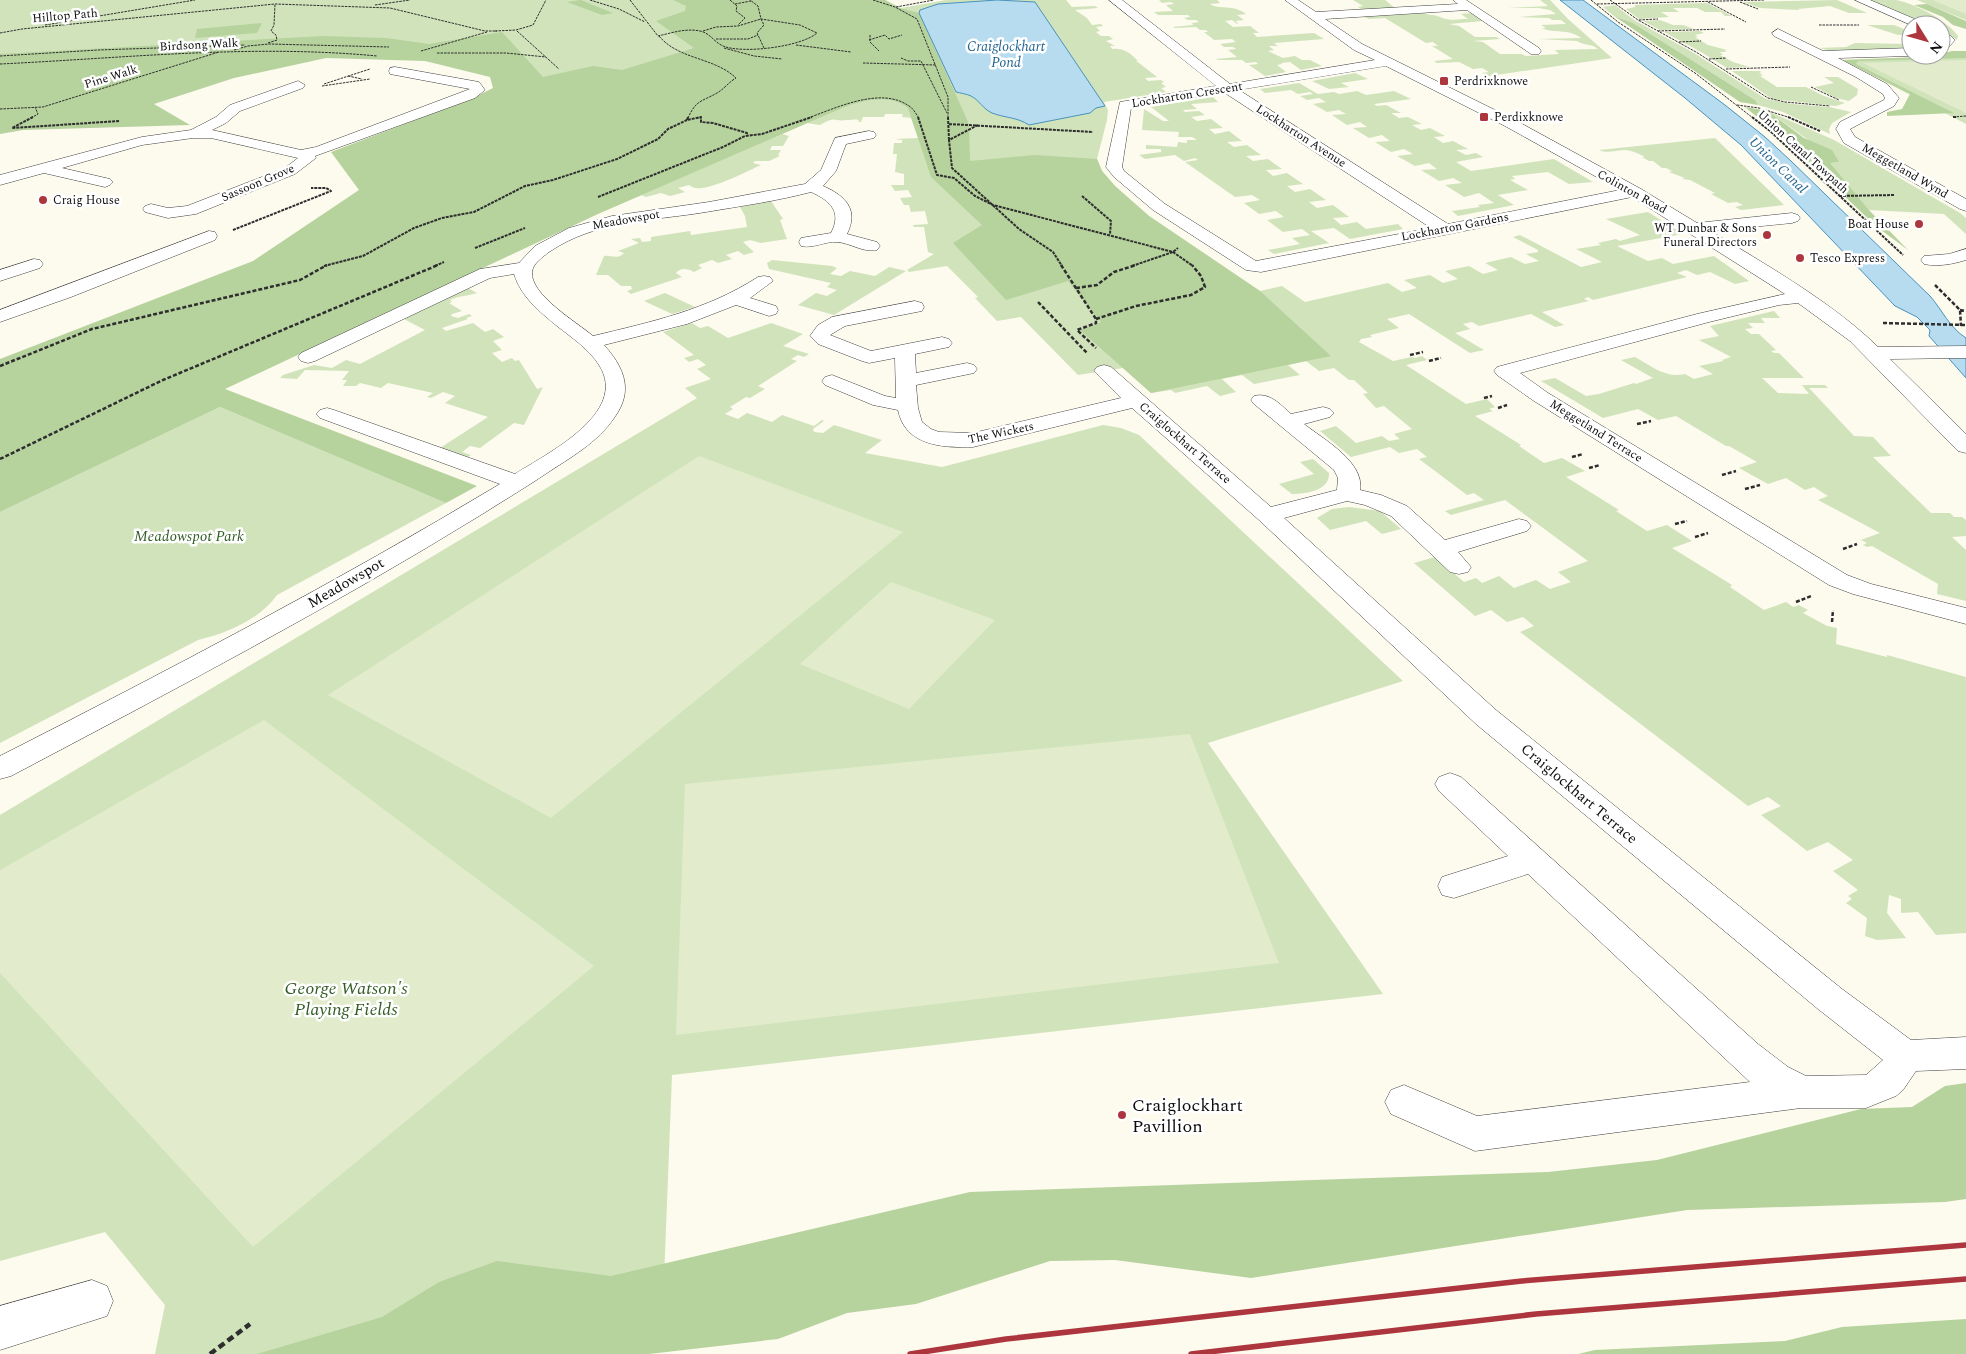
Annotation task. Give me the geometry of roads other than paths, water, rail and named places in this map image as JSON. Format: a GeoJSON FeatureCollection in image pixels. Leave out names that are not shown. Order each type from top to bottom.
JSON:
{"type":"FeatureCollection","features":[{"type":"Feature","properties":{"kind":"street","name":"Lockharton Avenue"},"geometry":{"type":"LineString","coordinates":[[1115,0],[1228,88],[1444,229]]}},
{"type":"Feature","properties":{"kind":"street","name":"Colinton Road"},"geometry":{"type":"LineString","coordinates":[[1291,0],[1358,48],[1510,124],[1635,192],[1802,297],[1840,323],[1875,353],[1966,446]]}},
{"type":"Feature","properties":{"kind":"street"},"geometry":{"type":"LineString","coordinates":[[1861,0],[1901,17]]}},
{"type":"Feature","properties":{"kind":"street"},"geometry":{"type":"LineString","coordinates":[[1313,16],[1463,3],[1535,51]]}},
{"type":"Feature","properties":{"kind":"street"},"geometry":{"type":"LineString","coordinates":[[1778,33],[1821,55],[1901,52]]}},
{"type":"Feature","properties":{"kind":"street","name":"Meggetland Wynd"},"geometry":{"type":"LineString","coordinates":[[1821,55],[1888,90],[1892,98],[1889,102],[1845,125],[1844,129],[1849,140],[1966,206]]}},
{"type":"Feature","properties":{"kind":"street","name":"Lockharton Crescent"},"geometry":{"type":"LineString","coordinates":[[1276,265],[1257,267],[1240,260],[1159,207],[1119,174],[1114,167],[1125,105],[1386,62]]}},
{"type":"Feature","properties":{"kind":"street"},"geometry":{"type":"LineString","coordinates":[[301,154],[319,151],[470,96],[478,90],[474,85],[395,71]]}},
{"type":"Feature","properties":{"kind":"street","name":"Sassoon Grove"},"geometry":{"type":"LineString","coordinates":[[195,133],[221,120],[235,108],[305,86]]}},
{"type":"Feature","properties":{"kind":"street","name":"Sassoon Grove"},"geometry":{"type":"LineString","coordinates":[[0,180],[138,141],[195,133],[210,134],[301,154],[309,158],[290,171],[190,210],[168,213],[151,209]]}},
{"type":"Feature","properties":{"kind":"street"},"geometry":{"type":"LineString","coordinates":[[837,237],[845,219],[842,208],[837,199],[813,187],[832,166],[835,140],[869,135]]}},
{"type":"Feature","properties":{"kind":"street","name":"Sassoon Grove"},"geometry":{"type":"LineString","coordinates":[[0,164],[21,161],[49,166]]}},
{"type":"Feature","properties":{"kind":"street"},"geometry":{"type":"LineString","coordinates":[[49,166],[105,182]]}},
{"type":"Feature","properties":{"kind":"street","name":"Meadowspot"},"geometry":{"type":"LineString","coordinates":[[0,769],[220,654],[519,483],[583,440],[610,408],[615,381],[612,370],[590,343],[529,290],[524,278],[525,267],[535,254],[567,234],[604,222],[724,205],[813,187]]}},
{"type":"Feature","properties":{"kind":"street","name":"Lockharton Gardens"},"geometry":{"type":"LineString","coordinates":[[1276,265],[1444,229],[1635,192]]}},
{"type":"Feature","properties":{"kind":"street"},"geometry":{"type":"LineString","coordinates":[[185,195],[211,202]]}},
{"type":"Feature","properties":{"kind":"street"},"geometry":{"type":"LineString","coordinates":[[1695,228],[1790,222]]}},
{"type":"Feature","properties":{"kind":"street"},"geometry":{"type":"LineString","coordinates":[[0,316],[65,293],[209,236]]}},
{"type":"Feature","properties":{"kind":"street"},"geometry":{"type":"LineString","coordinates":[[807,242],[837,237],[871,246]]}},
{"type":"Feature","properties":{"kind":"street"},"geometry":{"type":"LineString","coordinates":[[1930,260],[1951,260],[1966,254]]}},
{"type":"Feature","properties":{"kind":"street"},"geometry":{"type":"LineString","coordinates":[[0,276],[34,264]]}},
{"type":"Feature","properties":{"kind":"street"},"geometry":{"type":"LineString","coordinates":[[308,357],[486,273],[525,267]]}},
{"type":"Feature","properties":{"kind":"street"},"geometry":{"type":"LineString","coordinates":[[590,343],[677,320],[734,299],[764,281]]}},
{"type":"Feature","properties":{"kind":"street","name":"Meggetland Terrace"},"geometry":{"type":"LineString","coordinates":[[1802,297],[1779,300],[1704,318],[1504,371],[1541,397],[1838,580],[1862,589],[1966,616]]}},
{"type":"Feature","properties":{"kind":"street"},"geometry":{"type":"LineString","coordinates":[[734,299],[769,310]]}},
{"type":"Feature","properties":{"kind":"street"},"geometry":{"type":"LineString","coordinates":[[915,307],[839,321],[829,326],[820,336],[825,340],[869,357],[942,343]]}},
{"type":"Feature","properties":{"kind":"street","name":"The Wickets"},"geometry":{"type":"LineString","coordinates":[[904,350],[911,422],[920,431],[936,438],[955,441],[973,440],[1136,401]]}},
{"type":"Feature","properties":{"kind":"street"},"geometry":{"type":"LineString","coordinates":[[1875,353],[1966,352]]}},
{"type":"Feature","properties":{"kind":"street"},"geometry":{"type":"LineString","coordinates":[[907,381],[967,368]]}},
{"type":"Feature","properties":{"kind":"street","name":"Craiglockhart Terrace"},"geometry":{"type":"LineString","coordinates":[[1104,371],[1267,514],[1486,717],[1830,999],[1905,1056]]}},
{"type":"Feature","properties":{"kind":"street"},"geometry":{"type":"LineString","coordinates":[[832,381],[880,401],[908,406]]}},
{"type":"Feature","properties":{"kind":"street"},"geometry":{"type":"LineString","coordinates":[[1261,400],[1347,471],[1349,486],[1347,494]]}},
{"type":"Feature","properties":{"kind":"street"},"geometry":{"type":"LineString","coordinates":[[1287,421],[1323,413]]}},
{"type":"Feature","properties":{"kind":"street"},"geometry":{"type":"LineString","coordinates":[[328,414],[519,483]]}},
{"type":"Feature","properties":{"kind":"street"},"geometry":{"type":"LineString","coordinates":[[1267,514],[1347,494],[1373,500],[1398,511],[1459,567]]}},
{"type":"Feature","properties":{"kind":"street"},"geometry":{"type":"LineString","coordinates":[[1441,549],[1519,526]]}},
{"type":"Feature","properties":{"kind":"street"},"geometry":{"type":"LineString","coordinates":[[1450,784],[1749,1058],[1771,1076],[1800,1092]]}},
{"type":"Feature","properties":{"kind":"street"},"geometry":{"type":"LineString","coordinates":[[1454,886],[1534,860]]}},
{"type":"Feature","properties":{"kind":"street"},"geometry":{"type":"LineString","coordinates":[[1404,1102],[1474,1134],[1800,1092],[1862,1093],[1884,1085],[1895,1075],[1905,1056],[1966,1053]]}},
{"type":"Feature","properties":{"kind":"street"},"geometry":{"type":"LineString","coordinates":[[0,1328],[92,1301]]}},
{"type":"Feature","properties":{"kind":"water","name":"Craiglockhart Pond"},"geometry":{"type":"Polygon","coordinates":[[[997,0],[1035,2],[1105,106],[1096,108],[1090,113],[1029,125],[1020,120],[992,113],[971,96],[956,92],[919,13],[920,10],[938,4],[997,0]]]}},
{"type":"Feature","properties":{"kind":"water","name":"Union Canal"},"geometry":{"type":"Polygon","coordinates":[[[1560,0],[1583,0],[1725,105],[1791,161],[1930,296],[1951,324],[1966,338],[1966,378],[1929,336],[1930,330],[1917,317],[1895,306],[1741,145],[1685,98],[1560,0]]]}},
{"type":"Feature","properties":{"kind":"railway"},"geometry":{"type":"LineString","coordinates":[[910,1354],[1006,1339],[1522,1281],[1966,1245]]}},
{"type":"Feature","properties":{"kind":"railway"},"geometry":{"type":"LineString","coordinates":[[1191,1354],[1536,1314],[1966,1279]]}},
{"type":"Feature","properties":{"kind":"place","name":"Perdrixknowe"},"geometry":{"type":"Point","coordinates":[1444,81]}},
{"type":"Feature","properties":{"kind":"place","name":"Perdixknowe"},"geometry":{"type":"Point","coordinates":[1484,117]}},
{"type":"Feature","properties":{"kind":"place","name":"Craig House"},"geometry":{"type":"Point","coordinates":[43,200]}},
{"type":"Feature","properties":{"kind":"place","name":"Boat House"},"geometry":{"type":"Point","coordinates":[1919,224]}},
{"type":"Feature","properties":{"kind":"place","name":"WT Dunbar & Sons Funeral Directors"},"geometry":{"type":"Point","coordinates":[1767,235]}},
{"type":"Feature","properties":{"kind":"place","name":"Tesco Express"},"geometry":{"type":"Point","coordinates":[1800,258]}},
{"type":"Feature","properties":{"kind":"place","name":"Craiglockhart Pavillion"},"geometry":{"type":"Point","coordinates":[1122,1115]}},
{"type":"Feature","properties":{"kind":"park label","name":"Meadowspot Park"},"geometry":{"type":"Point","coordinates":[189,536]}},
{"type":"Feature","properties":{"kind":"park label","name":"George Watson's Playing Fields"},"geometry":{"type":"Point","coordinates":[346,998]}}]}
